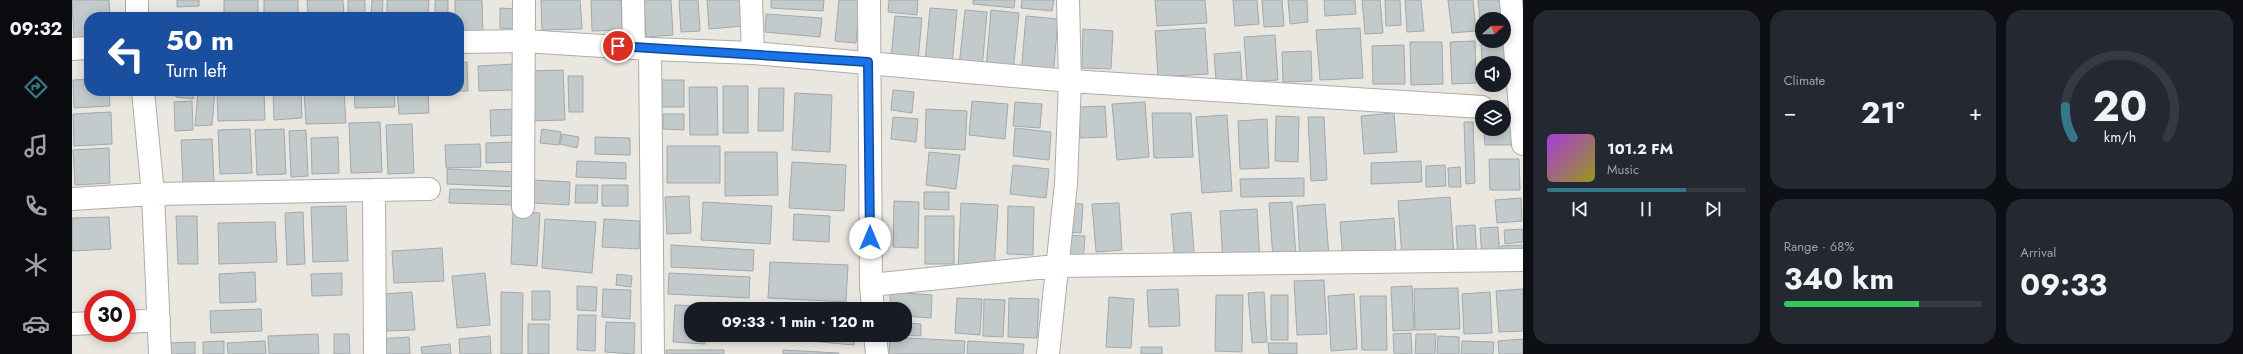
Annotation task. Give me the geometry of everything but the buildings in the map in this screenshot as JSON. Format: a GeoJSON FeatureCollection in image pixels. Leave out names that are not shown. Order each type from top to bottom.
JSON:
{"type":"FeatureCollection","features":[{"type":"Feature","properties":{"kind":"street"},"geometry":{"type":"LineString","coordinates":[[137,0],[137,12]]}},
{"type":"Feature","properties":{"kind":"street"},"geometry":{"type":"LineString","coordinates":[[523,207],[524,0]]}},
{"type":"Feature","properties":{"kind":"street"},"geometry":{"type":"LineString","coordinates":[[633,0],[642,48],[653,354]]}},
{"type":"Feature","properties":{"kind":"street"},"geometry":{"type":"LineString","coordinates":[[751,0],[752,53]]}},
{"type":"Feature","properties":{"kind":"street"},"geometry":{"type":"LineString","coordinates":[[869,0],[868,62],[870,285],[872,302]]}},
{"type":"Feature","properties":{"kind":"street"},"geometry":{"type":"LineString","coordinates":[[1048,354],[1056,266],[1066,184],[1070,81],[1068,0]]}},
{"type":"Feature","properties":{"kind":"street"},"geometry":{"type":"LineString","coordinates":[[1511,0],[1515,109],[1523,144]]}},
{"type":"Feature","properties":{"kind":"street"},"geometry":{"type":"LineString","coordinates":[[464,42],[524,41],[752,53],[868,62],[1070,81],[1475,107]]}},
{"type":"Feature","properties":{"kind":"street"},"geometry":{"type":"LineString","coordinates":[[72,49],[84,48]]}},
{"type":"Feature","properties":{"kind":"street"},"geometry":{"type":"LineString","coordinates":[[143,96],[153,194],[160,354]]}},
{"type":"Feature","properties":{"kind":"street"},"geometry":{"type":"LineString","coordinates":[[72,198],[153,194],[429,189]]}},
{"type":"Feature","properties":{"kind":"street"},"geometry":{"type":"LineString","coordinates":[[374,190],[375,354]]}},
{"type":"Feature","properties":{"kind":"street"},"geometry":{"type":"LineString","coordinates":[[870,285],[1056,266],[1523,260]]}},
{"type":"Feature","properties":{"kind":"street"},"geometry":{"type":"LineString","coordinates":[[136,321],[159,320]]}},
{"type":"Feature","properties":{"kind":"street"},"geometry":{"type":"LineString","coordinates":[[72,324],[84,323]]}},
{"type":"Feature","properties":{"kind":"street"},"geometry":{"type":"LineString","coordinates":[[876,342],[877,354]]}},
{"type":"Feature","properties":{"kind":"route"},"geometry":{"type":"LineString","coordinates":[[618,46],[650,49],[752,53],[868,62],[870,238]]}}]}
